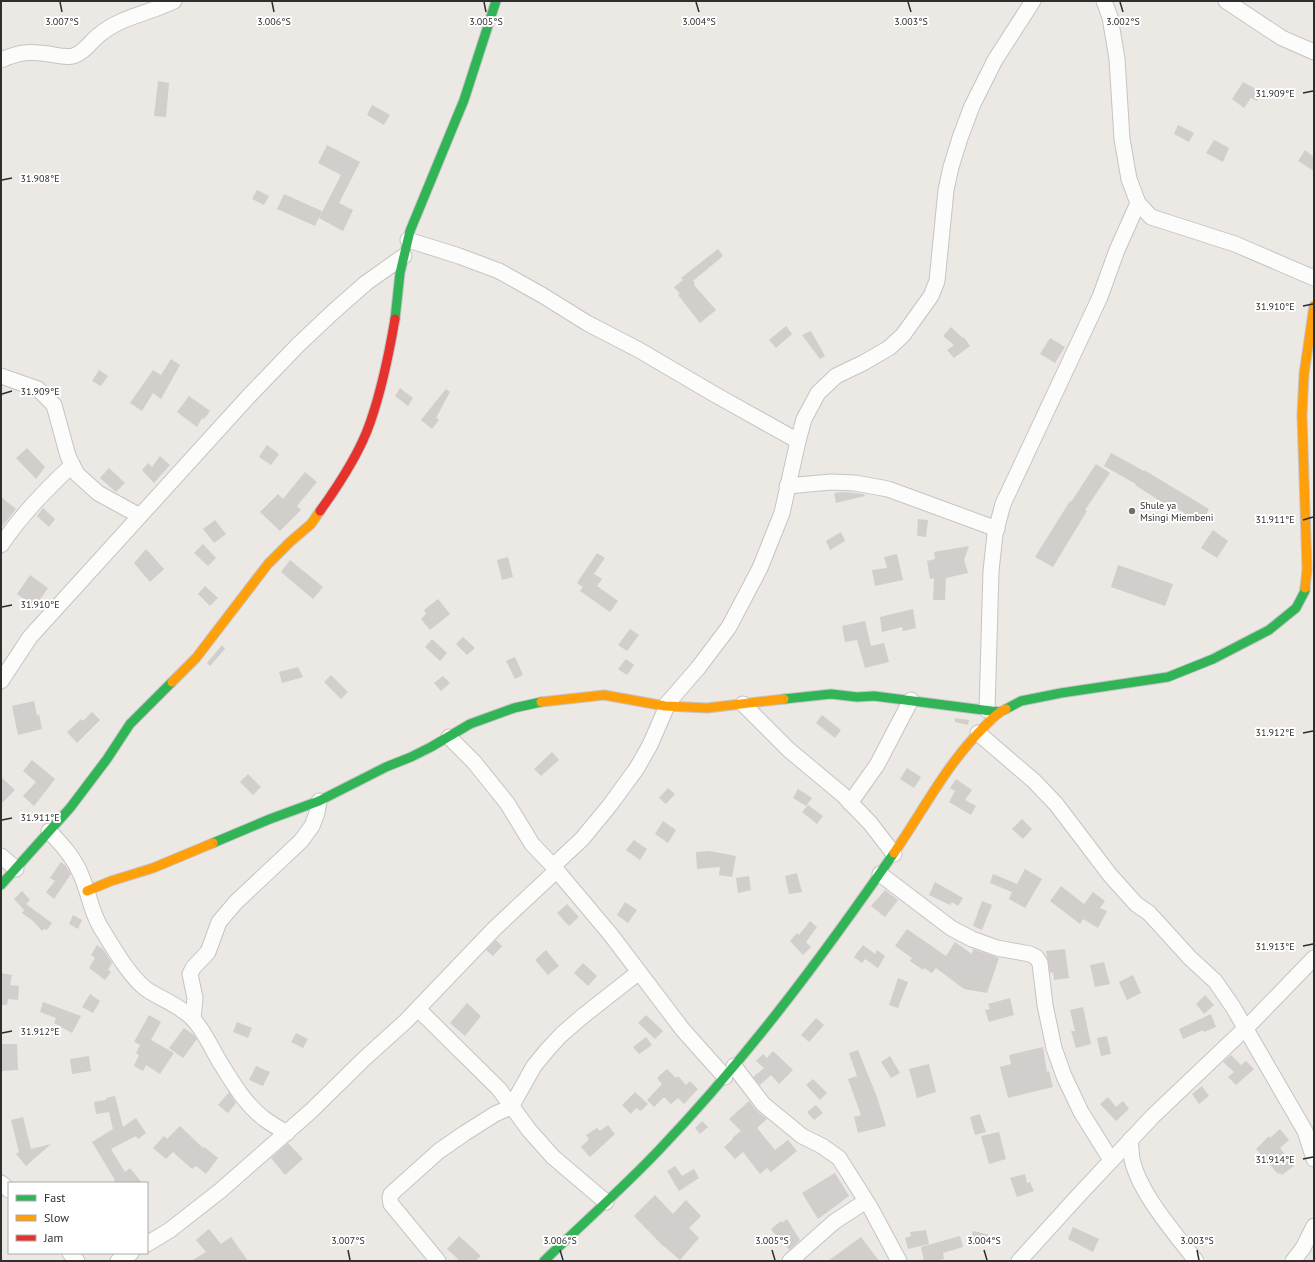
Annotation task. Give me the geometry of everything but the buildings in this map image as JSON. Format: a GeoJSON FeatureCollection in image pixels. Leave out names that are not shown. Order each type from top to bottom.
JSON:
{"type":"FeatureCollection","features":[{"type":"Feature","properties":{"kind":"street"},"geometry":{"type":"LineString","coordinates":[[1,60],[16,53],[30,52],[70,57],[78,54],[98,35],[115,23],[174,1]]}},
{"type":"Feature","properties":{"kind":"street"},"geometry":{"type":"LineString","coordinates":[[1,885],[70,808],[107,759],[130,724],[196,658],[268,564],[311,524],[331,496],[358,450],[370,424],[388,361],[395,319],[400,273],[408,240],[421,203],[464,100],[496,1]]}},
{"type":"Feature","properties":{"kind":"street"},"geometry":{"type":"LineString","coordinates":[[148,1243],[170,1230],[221,1190],[287,1133],[418,1009],[587,834],[637,768],[650,744],[666,706],[698,668],[728,627],[760,568],[782,513],[787,486],[804,419],[818,393],[836,376],[889,348],[903,335],[931,296],[938,277],[939,252],[946,190],[960,138],[972,106],[995,60],[1033,1]]}},
{"type":"Feature","properties":{"kind":"street"},"geometry":{"type":"LineString","coordinates":[[1104,1],[1110,17],[1117,59],[1122,139],[1130,179],[1138,203],[1151,217],[1235,244],[1314,278]]}},
{"type":"Feature","properties":{"kind":"street"},"geometry":{"type":"LineString","coordinates":[[1226,1],[1282,38],[1314,52]]}},
{"type":"Feature","properties":{"kind":"street"},"geometry":{"type":"LineString","coordinates":[[544,1261],[659,1150],[730,1072],[796,990],[894,854],[944,774],[978,733],[993,711],[991,571],[997,529],[1003,504],[1100,297],[1117,250],[1138,203]]}},
{"type":"Feature","properties":{"kind":"street"},"geometry":{"type":"LineString","coordinates":[[408,240],[460,256],[499,271],[542,295],[587,323],[639,350],[798,441]]}},
{"type":"Feature","properties":{"kind":"street"},"geometry":{"type":"LineString","coordinates":[[1,681],[30,637],[243,403],[298,346],[366,283],[404,256]]}},
{"type":"Feature","properties":{"kind":"street"},"geometry":{"type":"LineString","coordinates":[[87,891],[100,884],[135,875],[270,819],[319,801],[386,767],[411,757],[470,724],[514,708],[533,703],[604,696],[666,706],[707,708],[831,694],[857,697],[874,696],[993,711],[1021,701],[1061,693],[1168,677],[1213,659],[1269,630],[1296,608],[1304,591],[1310,551],[1302,415],[1304,374],[1314,306]]}},
{"type":"Feature","properties":{"kind":"street"},"geometry":{"type":"LineString","coordinates":[[1,376],[38,389],[54,405],[68,456],[77,474],[98,493],[140,516]]}},
{"type":"Feature","properties":{"kind":"street"},"geometry":{"type":"LineString","coordinates":[[1,545],[14,526],[41,495],[72,465]]}},
{"type":"Feature","properties":{"kind":"street"},"geometry":{"type":"LineString","coordinates":[[787,486],[831,482],[855,483],[888,489],[997,529]]}},
{"type":"Feature","properties":{"kind":"street"},"geometry":{"type":"LineString","coordinates":[[850,803],[877,765],[911,700]]}},
{"type":"Feature","properties":{"kind":"street"},"geometry":{"type":"LineString","coordinates":[[743,704],[789,750],[843,795],[870,823],[894,854]]}},
{"type":"Feature","properties":{"kind":"street"},"geometry":{"type":"LineString","coordinates":[[978,733],[1017,766],[1056,804],[1110,875],[1136,904],[1148,913],[1190,958],[1215,981],[1233,1008],[1305,1131],[1314,1159]]}},
{"type":"Feature","properties":{"kind":"street"},"geometry":{"type":"LineString","coordinates":[[449,737],[474,762],[490,781],[507,803],[532,844],[555,868],[611,935],[683,1030],[763,1104],[802,1136],[822,1146],[839,1158],[866,1200],[899,1261]]}},
{"type":"Feature","properties":{"kind":"street"},"geometry":{"type":"LineString","coordinates":[[192,1018],[195,998],[190,974],[193,968],[208,952],[219,922],[236,902],[301,841],[312,826],[317,813],[319,801]]}},
{"type":"Feature","properties":{"kind":"street"},"geometry":{"type":"LineString","coordinates":[[49,831],[72,856],[81,873],[90,906],[100,927],[136,979],[146,988],[178,1007],[192,1018],[202,1030],[233,1083],[249,1103],[266,1120],[287,1133]]}},
{"type":"Feature","properties":{"kind":"street"},"geometry":{"type":"LineString","coordinates":[[1,856],[16,869]]}},
{"type":"Feature","properties":{"kind":"street"},"geometry":{"type":"LineString","coordinates":[[880,874],[951,928],[972,939],[997,948],[1030,954],[1036,957],[1040,963],[1045,1005],[1054,1048],[1064,1076],[1081,1112],[1111,1160]]}},
{"type":"Feature","properties":{"kind":"street"},"geometry":{"type":"LineString","coordinates":[[1018,1261],[1153,1116],[1245,1028],[1314,958]]}},
{"type":"Feature","properties":{"kind":"street"},"geometry":{"type":"LineString","coordinates":[[438,1261],[391,1204],[391,1194],[446,1146],[495,1114],[511,1107],[534,1066],[562,1034],[639,972]]}},
{"type":"Feature","properties":{"kind":"street"},"geometry":{"type":"LineString","coordinates":[[418,1009],[499,1089],[511,1107],[553,1158],[606,1202]]}},
{"type":"Feature","properties":{"kind":"street"},"geometry":{"type":"LineString","coordinates":[[1130,1140],[1132,1160],[1140,1180],[1152,1201],[1196,1261]]}},
{"type":"Feature","properties":{"kind":"street"},"geometry":{"type":"LineString","coordinates":[[790,1261],[834,1222],[866,1200]]}},
{"type":"Feature","properties":{"kind":"street"},"geometry":{"type":"LineString","coordinates":[[1293,1261],[1303,1248],[1314,1226]]}},
{"type":"Feature","properties":{"kind":"street"},"geometry":{"type":"LineString","coordinates":[[118,1261],[129,1254]]}},
{"type":"Feature","properties":{"kind":"traffic: fast"},"geometry":{"type":"LineString","coordinates":[[395,319],[400,273],[410,231],[464,100],[496,1]]}},
{"type":"Feature","properties":{"kind":"traffic: fast"},"geometry":{"type":"LineString","coordinates":[[1006,709],[1021,701],[1061,693],[1168,677],[1213,659],[1269,630],[1296,608],[1305,591],[1305,588]]}},
{"type":"Feature","properties":{"kind":"traffic: fast"},"geometry":{"type":"LineString","coordinates":[[1,885],[70,808],[107,759],[130,724],[172,682]]}},
{"type":"Feature","properties":{"kind":"traffic: fast"},"geometry":{"type":"LineString","coordinates":[[784,699],[831,694],[857,697],[874,696],[999,712]]}},
{"type":"Feature","properties":{"kind":"traffic: fast"},"geometry":{"type":"LineString","coordinates":[[213,843],[270,819],[319,801],[386,767],[431,747],[470,724],[514,708],[541,702]]}},
{"type":"Feature","properties":{"kind":"traffic: fast"},"geometry":{"type":"LineString","coordinates":[[544,1261],[645,1164],[723,1079],[811,968],[894,853]]}},
{"type":"Feature","properties":{"kind":"traffic: slow"},"geometry":{"type":"LineString","coordinates":[[1305,588],[1307,569],[1302,415],[1304,374],[1314,306]]}},
{"type":"Feature","properties":{"kind":"traffic: slow"},"geometry":{"type":"LineString","coordinates":[[172,682],[196,658],[268,564],[311,524],[320,511]]}},
{"type":"Feature","properties":{"kind":"traffic: slow"},"geometry":{"type":"LineString","coordinates":[[541,702],[604,695],[665,706],[707,708],[784,699]]}},
{"type":"Feature","properties":{"kind":"traffic: slow"},"geometry":{"type":"LineString","coordinates":[[894,853],[958,757],[991,720],[1006,709]]}},
{"type":"Feature","properties":{"kind":"traffic: slow"},"geometry":{"type":"LineString","coordinates":[[87,891],[111,881],[153,868],[213,843]]}},
{"type":"Feature","properties":{"kind":"traffic: jam"},"geometry":{"type":"LineString","coordinates":[[320,511],[348,468],[366,434],[382,384],[395,319]]}},
{"type":"Feature","properties":{"kind":"place","name":"Shule ya Msingi Miembeni"},"geometry":{"type":"Point","coordinates":[1132,511]}}]}
